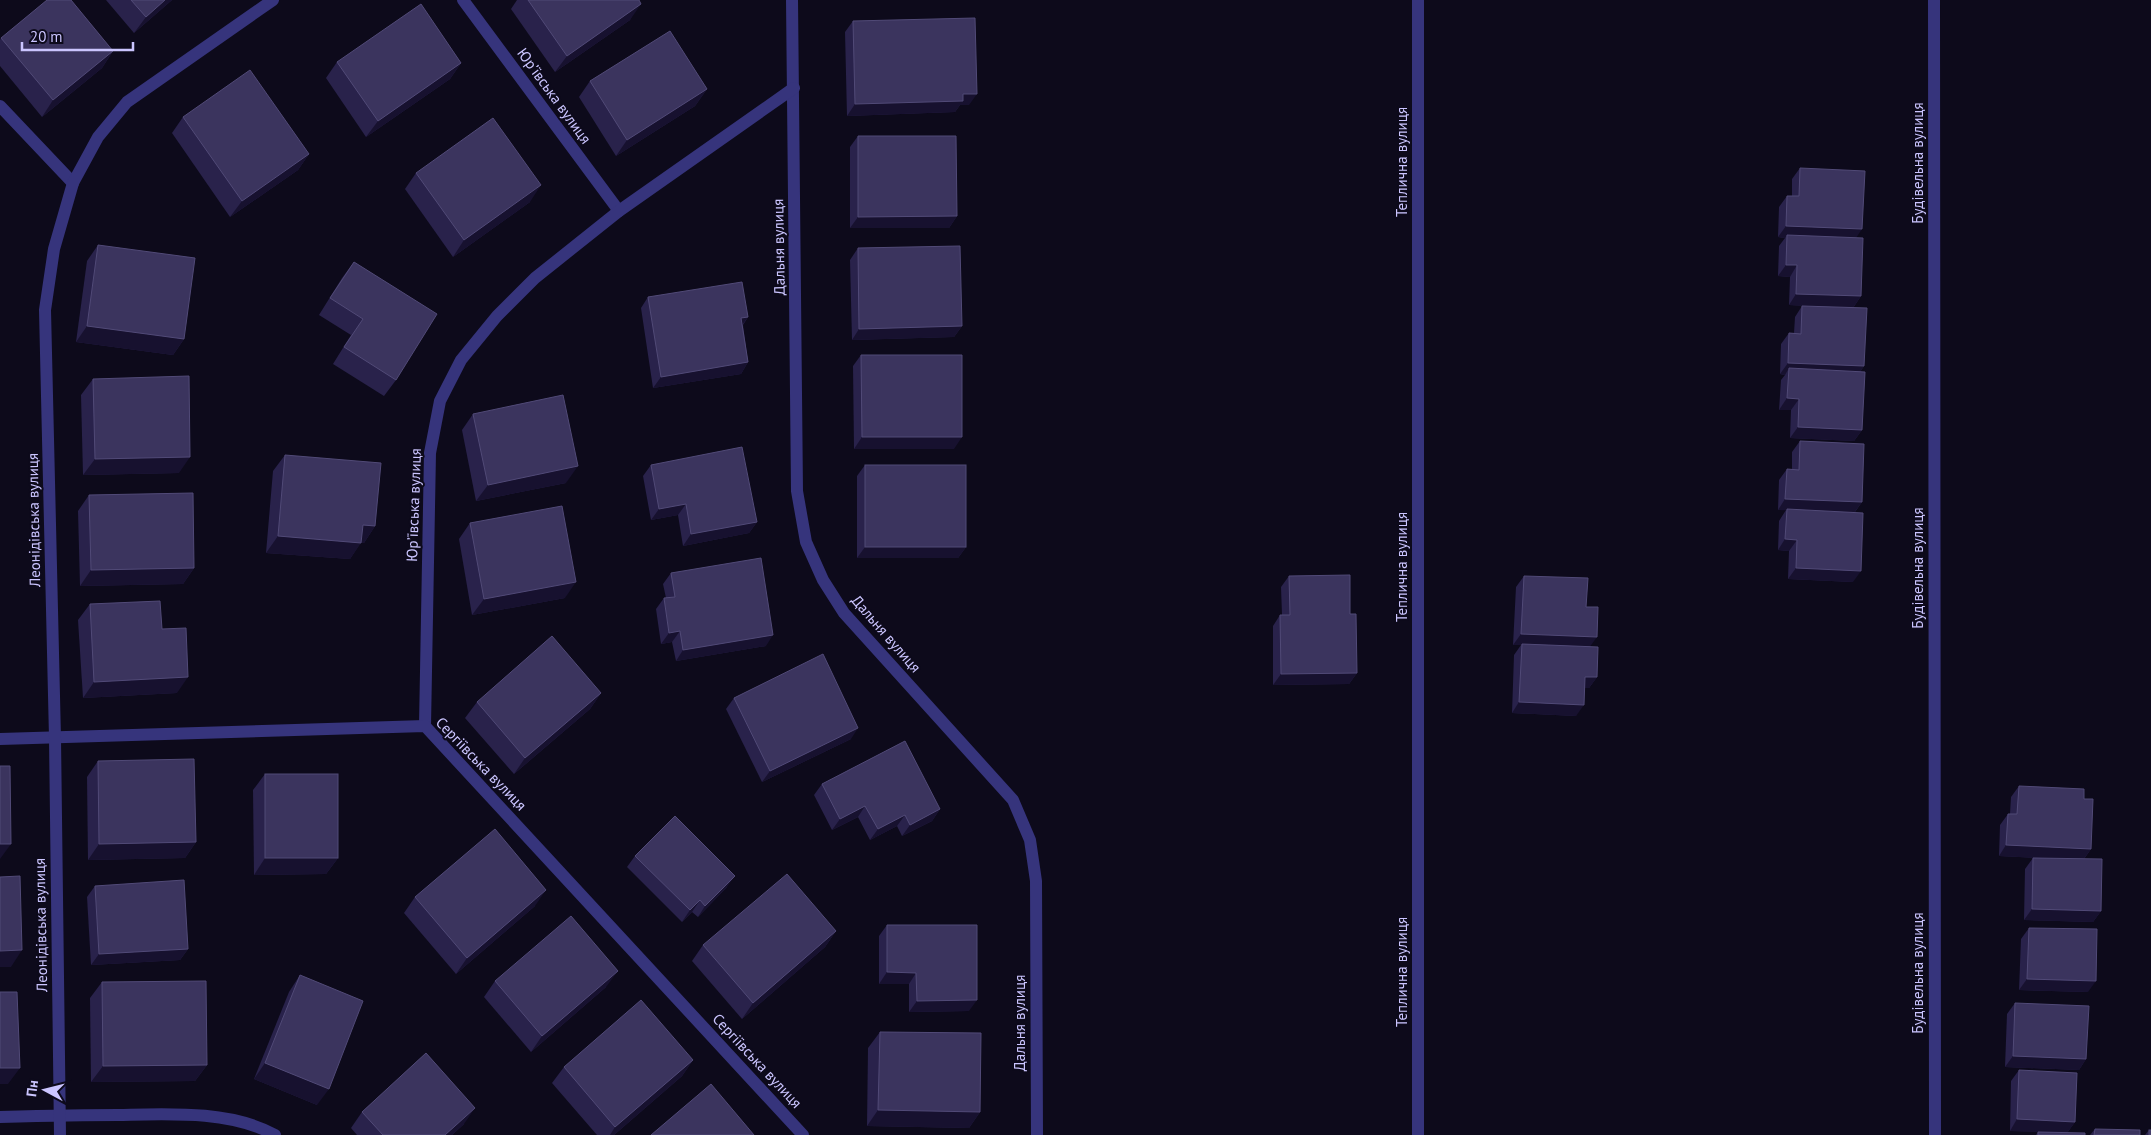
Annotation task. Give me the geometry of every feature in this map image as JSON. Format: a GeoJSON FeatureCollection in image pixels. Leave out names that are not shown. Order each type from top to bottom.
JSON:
{"type":"FeatureCollection","features":[{"type":"Feature","properties":{"kind":"street","name":"Леонідівська вулиця"},"geometry":{"type":"LineString","coordinates":[[60,1135],[55,738],[45,310],[54,249],[72,183],[98,137],[127,102],[273,0]]}},
{"type":"Feature","properties":{"kind":"street","name":"Юрʼївська вулиця"},"geometry":{"type":"LineString","coordinates":[[463,0],[619,211]]}},
{"type":"Feature","properties":{"kind":"street","name":"Дальня вулиця"},"geometry":{"type":"LineString","coordinates":[[792,0],[797,491],[806,542],[823,580],[844,613],[1013,800],[1030,840],[1036,881],[1036,1135]]}},
{"type":"Feature","properties":{"kind":"street","name":"Теплична вулиця"},"geometry":{"type":"LineString","coordinates":[[1418,0],[1418,1135]]}},
{"type":"Feature","properties":{"kind":"street","name":"Будівельна вулиця"},"geometry":{"type":"LineString","coordinates":[[1934,0],[1935,1135]]}},
{"type":"Feature","properties":{"kind":"street","name":"Юрʼївська вулиця"},"geometry":{"type":"LineString","coordinates":[[425,726],[430,453],[440,401],[461,360],[497,316],[535,278],[619,211],[794,88]]}},
{"type":"Feature","properties":{"kind":"street"},"geometry":{"type":"LineString","coordinates":[[0,106],[72,183]]}},
{"type":"Feature","properties":{"kind":"street","name":"Сергіївська вулиця"},"geometry":{"type":"LineString","coordinates":[[0,738],[55,738],[425,726],[803,1135]]}},
{"type":"Feature","properties":{"kind":"street"},"geometry":{"type":"LineString","coordinates":[[0,1117],[192,1114],[225,1119],[266,1130],[275,1135]]}},
{"type":"Feature","properties":{"kind":"building"},"geometry":{"type":"Polygon","coordinates":[[[47,0],[71,0],[113,51],[53,100],[1,38],[47,0]]]}},
{"type":"Feature","properties":{"kind":"building"},"geometry":{"type":"Polygon","coordinates":[[[131,0],[165,0],[146,17],[131,0]]]}},
{"type":"Feature","properties":{"kind":"building"},"geometry":{"type":"Polygon","coordinates":[[[528,0],[639,0],[641,4],[567,56],[528,0]]]}},
{"type":"Feature","properties":{"kind":"building"},"geometry":{"type":"Polygon","coordinates":[[[421,4],[461,63],[378,121],[337,62],[421,4]]]}},
{"type":"Feature","properties":{"kind":"building"},"geometry":{"type":"Polygon","coordinates":[[[975,18],[977,94],[963,94],[963,101],[855,104],[853,21],[975,18]]]}},
{"type":"Feature","properties":{"kind":"building"},"geometry":{"type":"Polygon","coordinates":[[[670,31],[707,89],[627,140],[590,81],[670,31]]]}},
{"type":"Feature","properties":{"kind":"building"},"geometry":{"type":"Polygon","coordinates":[[[250,70],[309,154],[242,201],[183,117],[250,70]]]}},
{"type":"Feature","properties":{"kind":"building"},"geometry":{"type":"Polygon","coordinates":[[[493,118],[541,185],[464,240],[416,173],[493,118]]]}},
{"type":"Feature","properties":{"kind":"building"},"geometry":{"type":"Polygon","coordinates":[[[858,136],[956,136],[957,216],[858,217],[858,136]]]}},
{"type":"Feature","properties":{"kind":"building"},"geometry":{"type":"Polygon","coordinates":[[[1800,168],[1865,171],[1862,229],[1786,226],[1787,196],[1799,196],[1800,168]]]}},
{"type":"Feature","properties":{"kind":"building"},"geometry":{"type":"Polygon","coordinates":[[[1787,235],[1863,238],[1861,296],[1796,294],[1797,265],[1786,265],[1787,235]]]}},
{"type":"Feature","properties":{"kind":"building"},"geometry":{"type":"Polygon","coordinates":[[[98,245],[195,258],[184,339],[87,326],[98,245]]]}},
{"type":"Feature","properties":{"kind":"building"},"geometry":{"type":"Polygon","coordinates":[[[960,246],[962,326],[859,329],[858,248],[960,246]]]}},
{"type":"Feature","properties":{"kind":"building"},"geometry":{"type":"Polygon","coordinates":[[[354,262],[437,314],[396,380],[344,347],[363,319],[330,298],[354,262]]]}},
{"type":"Feature","properties":{"kind":"building"},"geometry":{"type":"Polygon","coordinates":[[[742,282],[748,317],[741,318],[748,362],[661,377],[648,297],[742,282]]]}},
{"type":"Feature","properties":{"kind":"building"},"geometry":{"type":"Polygon","coordinates":[[[1802,306],[1867,308],[1864,366],[1788,363],[1789,333],[1801,334],[1802,306]]]}},
{"type":"Feature","properties":{"kind":"building"},"geometry":{"type":"Polygon","coordinates":[[[861,355],[962,355],[962,437],[862,437],[861,355]]]}},
{"type":"Feature","properties":{"kind":"building"},"geometry":{"type":"Polygon","coordinates":[[[1789,368],[1865,372],[1862,430],[1798,427],[1799,399],[1787,398],[1789,368]]]}},
{"type":"Feature","properties":{"kind":"building"},"geometry":{"type":"Polygon","coordinates":[[[189,376],[190,457],[95,459],[93,379],[189,376]]]}},
{"type":"Feature","properties":{"kind":"building"},"geometry":{"type":"Polygon","coordinates":[[[563,395],[578,466],[488,485],[473,414],[563,395]]]}},
{"type":"Feature","properties":{"kind":"building"},"geometry":{"type":"Polygon","coordinates":[[[1800,441],[1864,444],[1862,502],[1785,499],[1787,469],[1799,470],[1800,441]]]}},
{"type":"Feature","properties":{"kind":"building"},"geometry":{"type":"Polygon","coordinates":[[[742,447],[757,522],[691,534],[686,504],[659,509],[651,465],[742,447]]]}},
{"type":"Feature","properties":{"kind":"building"},"geometry":{"type":"Polygon","coordinates":[[[285,455],[381,463],[375,526],[363,525],[361,543],[278,536],[285,455]]]}},
{"type":"Feature","properties":{"kind":"building"},"geometry":{"type":"Polygon","coordinates":[[[865,465],[966,465],[966,547],[865,547],[865,465]]]}},
{"type":"Feature","properties":{"kind":"building"},"geometry":{"type":"Polygon","coordinates":[[[193,493],[194,568],[91,570],[89,495],[193,493]]]}},
{"type":"Feature","properties":{"kind":"building"},"geometry":{"type":"Polygon","coordinates":[[[562,506],[576,582],[484,599],[470,523],[562,506]]]}},
{"type":"Feature","properties":{"kind":"building"},"geometry":{"type":"Polygon","coordinates":[[[1787,509],[1863,513],[1861,571],[1796,568],[1797,540],[1785,539],[1787,509]]]}},
{"type":"Feature","properties":{"kind":"building"},"geometry":{"type":"Polygon","coordinates":[[[761,558],[773,635],[683,650],[680,631],[669,633],[664,598],[675,597],[671,573],[761,558]]]}},
{"type":"Feature","properties":{"kind":"building"},"geometry":{"type":"Polygon","coordinates":[[[1350,575],[1350,614],[1356,614],[1357,673],[1281,674],[1280,615],[1290,615],[1289,576],[1350,575]]]}},
{"type":"Feature","properties":{"kind":"building"},"geometry":{"type":"Polygon","coordinates":[[[1524,576],[1588,578],[1586,607],[1598,607],[1597,637],[1521,634],[1524,576]]]}},
{"type":"Feature","properties":{"kind":"building"},"geometry":{"type":"Polygon","coordinates":[[[160,601],[162,629],[186,628],[188,677],[94,682],[90,604],[160,601]]]}},
{"type":"Feature","properties":{"kind":"building"},"geometry":{"type":"Polygon","coordinates":[[[552,636],[601,693],[525,758],[477,702],[552,636]]]}},
{"type":"Feature","properties":{"kind":"building"},"geometry":{"type":"Polygon","coordinates":[[[1522,644],[1598,647],[1597,677],[1585,677],[1584,705],[1519,702],[1522,644]]]}},
{"type":"Feature","properties":{"kind":"building"},"geometry":{"type":"Polygon","coordinates":[[[823,654],[858,728],[770,771],[734,698],[823,654]]]}},
{"type":"Feature","properties":{"kind":"building"},"geometry":{"type":"Polygon","coordinates":[[[905,741],[940,809],[910,825],[905,815],[878,829],[865,806],[840,819],[822,784],[905,741]]]}},
{"type":"Feature","properties":{"kind":"building"},"geometry":{"type":"Polygon","coordinates":[[[194,759],[196,842],[99,844],[98,761],[194,759]]]}},
{"type":"Feature","properties":{"kind":"building"},"geometry":{"type":"Polygon","coordinates":[[[0,766],[10,766],[11,844],[0,844],[0,766]]]}},
{"type":"Feature","properties":{"kind":"building"},"geometry":{"type":"Polygon","coordinates":[[[265,774],[338,774],[338,858],[265,858],[265,774]]]}},
{"type":"Feature","properties":{"kind":"building"},"geometry":{"type":"Polygon","coordinates":[[[2019,786],[2084,789],[2084,799],[2093,799],[2091,849],[2006,845],[2008,814],[2017,814],[2019,786]]]}},
{"type":"Feature","properties":{"kind":"building"},"geometry":{"type":"Polygon","coordinates":[[[675,816],[735,876],[705,906],[700,900],[690,910],[635,856],[675,816]]]}},
{"type":"Feature","properties":{"kind":"building"},"geometry":{"type":"Polygon","coordinates":[[[495,829],[546,890],[467,958],[415,897],[495,829]]]}},
{"type":"Feature","properties":{"kind":"building"},"geometry":{"type":"Polygon","coordinates":[[[2033,858],[2102,859],[2101,911],[2032,909],[2033,858]]]}},
{"type":"Feature","properties":{"kind":"building"},"geometry":{"type":"Polygon","coordinates":[[[787,874],[836,931],[753,1003],[703,945],[787,874]]]}},
{"type":"Feature","properties":{"kind":"building"},"geometry":{"type":"Polygon","coordinates":[[[20,876],[22,950],[0,951],[0,877],[20,876]]]}},
{"type":"Feature","properties":{"kind":"building"},"geometry":{"type":"Polygon","coordinates":[[[184,880],[188,949],[99,954],[95,886],[184,880]]]}},
{"type":"Feature","properties":{"kind":"building"},"geometry":{"type":"Polygon","coordinates":[[[571,916],[618,971],[542,1036],[495,981],[571,916]]]}},
{"type":"Feature","properties":{"kind":"building"},"geometry":{"type":"Polygon","coordinates":[[[887,925],[977,925],[977,1000],[917,1001],[916,973],[887,972],[887,925]]]}},
{"type":"Feature","properties":{"kind":"building"},"geometry":{"type":"Polygon","coordinates":[[[2029,928],[2097,929],[2096,981],[2027,979],[2029,928]]]}},
{"type":"Feature","properties":{"kind":"building"},"geometry":{"type":"Polygon","coordinates":[[[300,975],[363,1001],[329,1089],[265,1063],[300,975]]]}},
{"type":"Feature","properties":{"kind":"building"},"geometry":{"type":"Polygon","coordinates":[[[206,981],[207,1065],[103,1066],[102,982],[206,981]]]}},
{"type":"Feature","properties":{"kind":"building"},"geometry":{"type":"Polygon","coordinates":[[[0,992],[17,992],[20,1068],[0,1068],[0,992]]]}},
{"type":"Feature","properties":{"kind":"building"},"geometry":{"type":"Polygon","coordinates":[[[641,1000],[693,1060],[615,1127],[564,1067],[641,1000]]]}},
{"type":"Feature","properties":{"kind":"building"},"geometry":{"type":"Polygon","coordinates":[[[2015,1003],[2089,1006],[2086,1059],[2013,1056],[2015,1003]]]}},
{"type":"Feature","properties":{"kind":"building"},"geometry":{"type":"Polygon","coordinates":[[[880,1032],[981,1033],[980,1112],[878,1110],[880,1032]]]}},
{"type":"Feature","properties":{"kind":"building"},"geometry":{"type":"Polygon","coordinates":[[[426,1053],[475,1108],[445,1135],[383,1135],[362,1112],[426,1053]]]}},
{"type":"Feature","properties":{"kind":"building"},"geometry":{"type":"Polygon","coordinates":[[[2019,1070],[2077,1073],[2075,1122],[2017,1119],[2019,1070]]]}},
{"type":"Feature","properties":{"kind":"building"},"geometry":{"type":"Polygon","coordinates":[[[711,1084],[754,1135],[651,1135],[711,1084]]]}},
{"type":"Feature","properties":{"kind":"building"},"geometry":{"type":"Polygon","coordinates":[[[2095,1129],[2140,1130],[2140,1135],[2094,1135],[2095,1129]]]}},
{"type":"Feature","properties":{"kind":"building"},"geometry":{"type":"Polygon","coordinates":[[[2038,1132],[2085,1133],[2085,1135],[2038,1135],[2038,1132]]]}}]}
